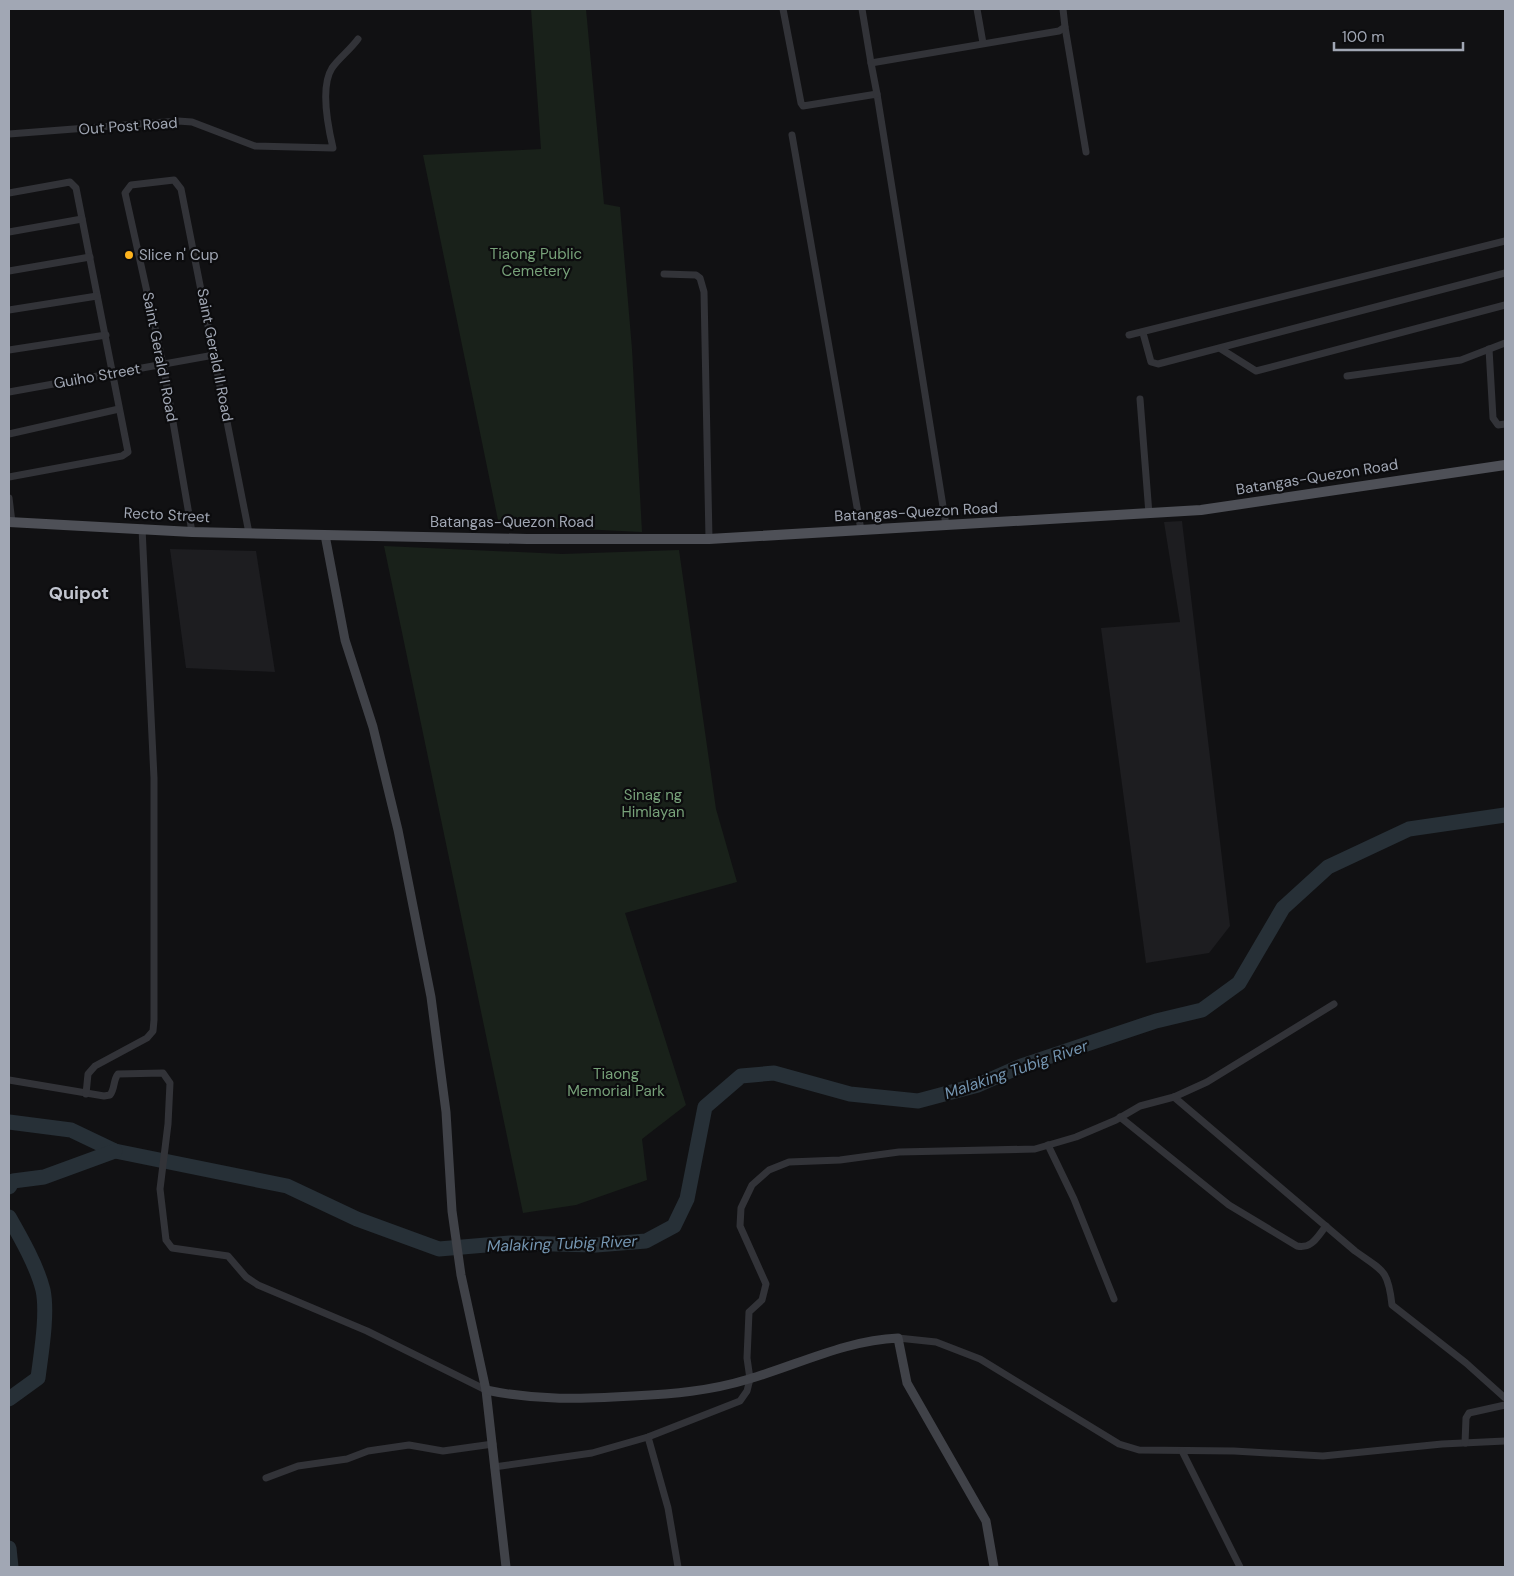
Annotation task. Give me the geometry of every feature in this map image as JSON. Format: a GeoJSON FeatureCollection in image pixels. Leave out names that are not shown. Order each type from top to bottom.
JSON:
{"type":"FeatureCollection","features":[{"type":"Feature","properties":{"kind":"main road","name":"Batangas-Quezon Road"},"geometry":{"type":"LineString","coordinates":[[325,536],[709,539],[1149,514],[1201,510],[1505,465]]}},
{"type":"Feature","properties":{"kind":"main road","name":"Recto Street"},"geometry":{"type":"LineString","coordinates":[[10,522],[192,532],[325,536]]}},
{"type":"Feature","properties":{"kind":"street"},"geometry":{"type":"LineString","coordinates":[[783,9],[803,106],[877,94]]}},
{"type":"Feature","properties":{"kind":"street"},"geometry":{"type":"LineString","coordinates":[[862,9],[946,525]]}},
{"type":"Feature","properties":{"kind":"street"},"geometry":{"type":"LineString","coordinates":[[977,9],[983,43]]}},
{"type":"Feature","properties":{"kind":"street"},"geometry":{"type":"LineString","coordinates":[[1063,9],[1086,152]]}},
{"type":"Feature","properties":{"kind":"street"},"geometry":{"type":"LineString","coordinates":[[871,62],[1059,31],[1065,27]]}},
{"type":"Feature","properties":{"kind":"street","name":"Out Post Road"},"geometry":{"type":"LineString","coordinates":[[9,134],[178,121],[192,122],[255,146],[333,148],[326,102],[331,70],[349,52],[358,39]]}},
{"type":"Feature","properties":{"kind":"street"},"geometry":{"type":"LineString","coordinates":[[792,135],[862,530]]}},
{"type":"Feature","properties":{"kind":"street","name":"Saint Gerald I Road"},"geometry":{"type":"LineString","coordinates":[[174,180],[131,185],[125,193],[163,364],[192,532]]}},
{"type":"Feature","properties":{"kind":"street","name":"Saint Gerald II Road"},"geometry":{"type":"LineString","coordinates":[[174,180],[181,189],[249,533]]}},
{"type":"Feature","properties":{"kind":"street"},"geometry":{"type":"LineString","coordinates":[[9,192],[70,182],[76,188],[128,452],[122,456],[9,476]]}},
{"type":"Feature","properties":{"kind":"street"},"geometry":{"type":"LineString","coordinates":[[9,232],[82,219]]}},
{"type":"Feature","properties":{"kind":"street"},"geometry":{"type":"LineString","coordinates":[[1129,335],[1505,241]]}},
{"type":"Feature","properties":{"kind":"street"},"geometry":{"type":"LineString","coordinates":[[9,271],[90,257]]}},
{"type":"Feature","properties":{"kind":"street"},"geometry":{"type":"LineString","coordinates":[[1143,333],[1153,363],[1221,349],[1505,273]]}},
{"type":"Feature","properties":{"kind":"street"},"geometry":{"type":"LineString","coordinates":[[664,274],[696,274],[700,278],[704,292],[709,539]]}},
{"type":"Feature","properties":{"kind":"street"},"geometry":{"type":"LineString","coordinates":[[9,310],[98,296]]}},
{"type":"Feature","properties":{"kind":"street"},"geometry":{"type":"LineString","coordinates":[[1221,349],[1256,371],[1505,304]]}},
{"type":"Feature","properties":{"kind":"street"},"geometry":{"type":"LineString","coordinates":[[9,350],[106,335]]}},
{"type":"Feature","properties":{"kind":"street"},"geometry":{"type":"LineString","coordinates":[[1347,376],[1461,360],[1505,343]]}},
{"type":"Feature","properties":{"kind":"street"},"geometry":{"type":"LineString","coordinates":[[1489,348],[1493,418],[1498,425],[1505,424]]}},
{"type":"Feature","properties":{"kind":"street","name":"Guiho Street"},"geometry":{"type":"LineString","coordinates":[[9,392],[214,355]]}},
{"type":"Feature","properties":{"kind":"street"},"geometry":{"type":"LineString","coordinates":[[1140,399],[1149,514]]}},
{"type":"Feature","properties":{"kind":"street"},"geometry":{"type":"LineString","coordinates":[[9,434],[119,409]]}},
{"type":"Feature","properties":{"kind":"street"},"geometry":{"type":"LineString","coordinates":[[9,498],[10,522]]}},
{"type":"Feature","properties":{"kind":"street"},"geometry":{"type":"LineString","coordinates":[[86,1094],[88,1074],[95,1066],[147,1038],[153,1031],[154,778],[142,528]]}},
{"type":"Feature","properties":{"kind":"street"},"geometry":{"type":"LineString","coordinates":[[325,536],[345,640],[373,727],[398,830],[431,997],[446,1112],[452,1211],[461,1275],[486,1390],[506,1567]]}},
{"type":"Feature","properties":{"kind":"street"},"geometry":{"type":"LineString","coordinates":[[494,1467],[592,1453],[648,1437],[740,1401],[748,1391],[750,1379],[747,1358],[749,1312],[762,1300],[766,1284],[740,1226],[741,1208],[752,1185],[769,1170],[789,1162],[840,1160],[899,1152],[1035,1149],[1076,1137],[1140,1106],[1174,1097],[1208,1082],[1334,1004]]}},
{"type":"Feature","properties":{"kind":"street"},"geometry":{"type":"LineString","coordinates":[[9,1080],[86,1094],[110,1095],[115,1077],[124,1073],[163,1073],[170,1083],[160,1188],[166,1240],[172,1248],[228,1256],[246,1277],[258,1286],[367,1331],[486,1390],[524,1398],[591,1398],[689,1393],[750,1379],[862,1343],[898,1338],[936,1342],[980,1359],[1120,1444],[1139,1450],[1323,1456],[1465,1442],[1505,1441]]}},
{"type":"Feature","properties":{"kind":"street"},"geometry":{"type":"LineString","coordinates":[[1174,1097],[1326,1226],[1385,1272],[1390,1282],[1392,1305],[1466,1363],[1505,1398]]}},
{"type":"Feature","properties":{"kind":"street"},"geometry":{"type":"LineString","coordinates":[[1120,1117],[1229,1205],[1297,1246],[1305,1248],[1311,1245],[1326,1226]]}},
{"type":"Feature","properties":{"kind":"street"},"geometry":{"type":"LineString","coordinates":[[1048,1145],[1074,1198],[1114,1299]]}},
{"type":"Feature","properties":{"kind":"street"},"geometry":{"type":"LineString","coordinates":[[898,1338],[907,1383],[986,1521],[994,1567]]}},
{"type":"Feature","properties":{"kind":"street"},"geometry":{"type":"LineString","coordinates":[[1465,1442],[1468,1413],[1505,1405]]}},
{"type":"Feature","properties":{"kind":"street"},"geometry":{"type":"LineString","coordinates":[[648,1437],[668,1508],[678,1567]]}},
{"type":"Feature","properties":{"kind":"street"},"geometry":{"type":"LineString","coordinates":[[266,1478],[298,1466],[347,1459],[368,1451],[401,1446],[409,1445],[443,1451],[493,1444]]}},
{"type":"Feature","properties":{"kind":"street"},"geometry":{"type":"LineString","coordinates":[[1182,1450],[1240,1567]]}},
{"type":"Feature","properties":{"kind":"shaded area"},"geometry":{"type":"Polygon","coordinates":[[[1182,521],[1230,926],[1209,953],[1146,963],[1101,628],[1180,622],[1164,522],[1182,521]]]}},
{"type":"Feature","properties":{"kind":"shaded area"},"geometry":{"type":"Polygon","coordinates":[[[170,549],[256,551],[275,672],[186,668],[170,549]]]}},
{"type":"Feature","properties":{"kind":"green space","name":"Tiaong Public Cemetery"},"geometry":{"type":"Polygon","coordinates":[[[531,9],[586,9],[604,204],[620,207],[632,349],[642,532],[499,525],[423,155],[541,149],[531,9]]]}},
{"type":"Feature","properties":{"kind":"green space"},"geometry":{"type":"Polygon","coordinates":[[[384,546],[562,554],[679,550],[716,809],[737,882],[625,913],[686,1105],[642,1139],[647,1180],[576,1205],[523,1213],[384,546]]]}},
{"type":"Feature","properties":{"kind":"waterway","name":"Malaking Tubig River"},"geometry":{"type":"LineString","coordinates":[[9,1122],[71,1130],[115,1151],[287,1186],[357,1219],[439,1249],[510,1243],[596,1245],[646,1241],[674,1226],[687,1199],[705,1107],[741,1076],[774,1073],[850,1094],[918,1101],[978,1085],[1021,1066],[1156,1021],[1202,1010],[1239,983],[1283,908],[1328,867],[1409,829],[1505,815]]}},
{"type":"Feature","properties":{"kind":"waterway"},"geometry":{"type":"LineString","coordinates":[[9,1187],[13,1181],[44,1177],[115,1151]]}},
{"type":"Feature","properties":{"kind":"waterway"},"geometry":{"type":"LineString","coordinates":[[9,1217],[37,1271],[43,1290],[45,1310],[38,1378],[9,1399]]}},
{"type":"Feature","properties":{"kind":"waterway"},"geometry":{"type":"LineString","coordinates":[[9,1548],[11,1567]]}},
{"type":"Feature","properties":{"kind":"place","name":"Slice n' Cup"},"geometry":{"type":"Point","coordinates":[129,255]}},
{"type":"Feature","properties":{"kind":"district","name":"Quipot"},"geometry":{"type":"Point","coordinates":[79,593]}},
{"type":"Feature","properties":{"kind":"park label","name":"Sinag ng Himlayan"},"geometry":{"type":"Point","coordinates":[653,804]}},
{"type":"Feature","properties":{"kind":"park label","name":"Tiaong Memorial Park"},"geometry":{"type":"Point","coordinates":[616,1082]}}]}
